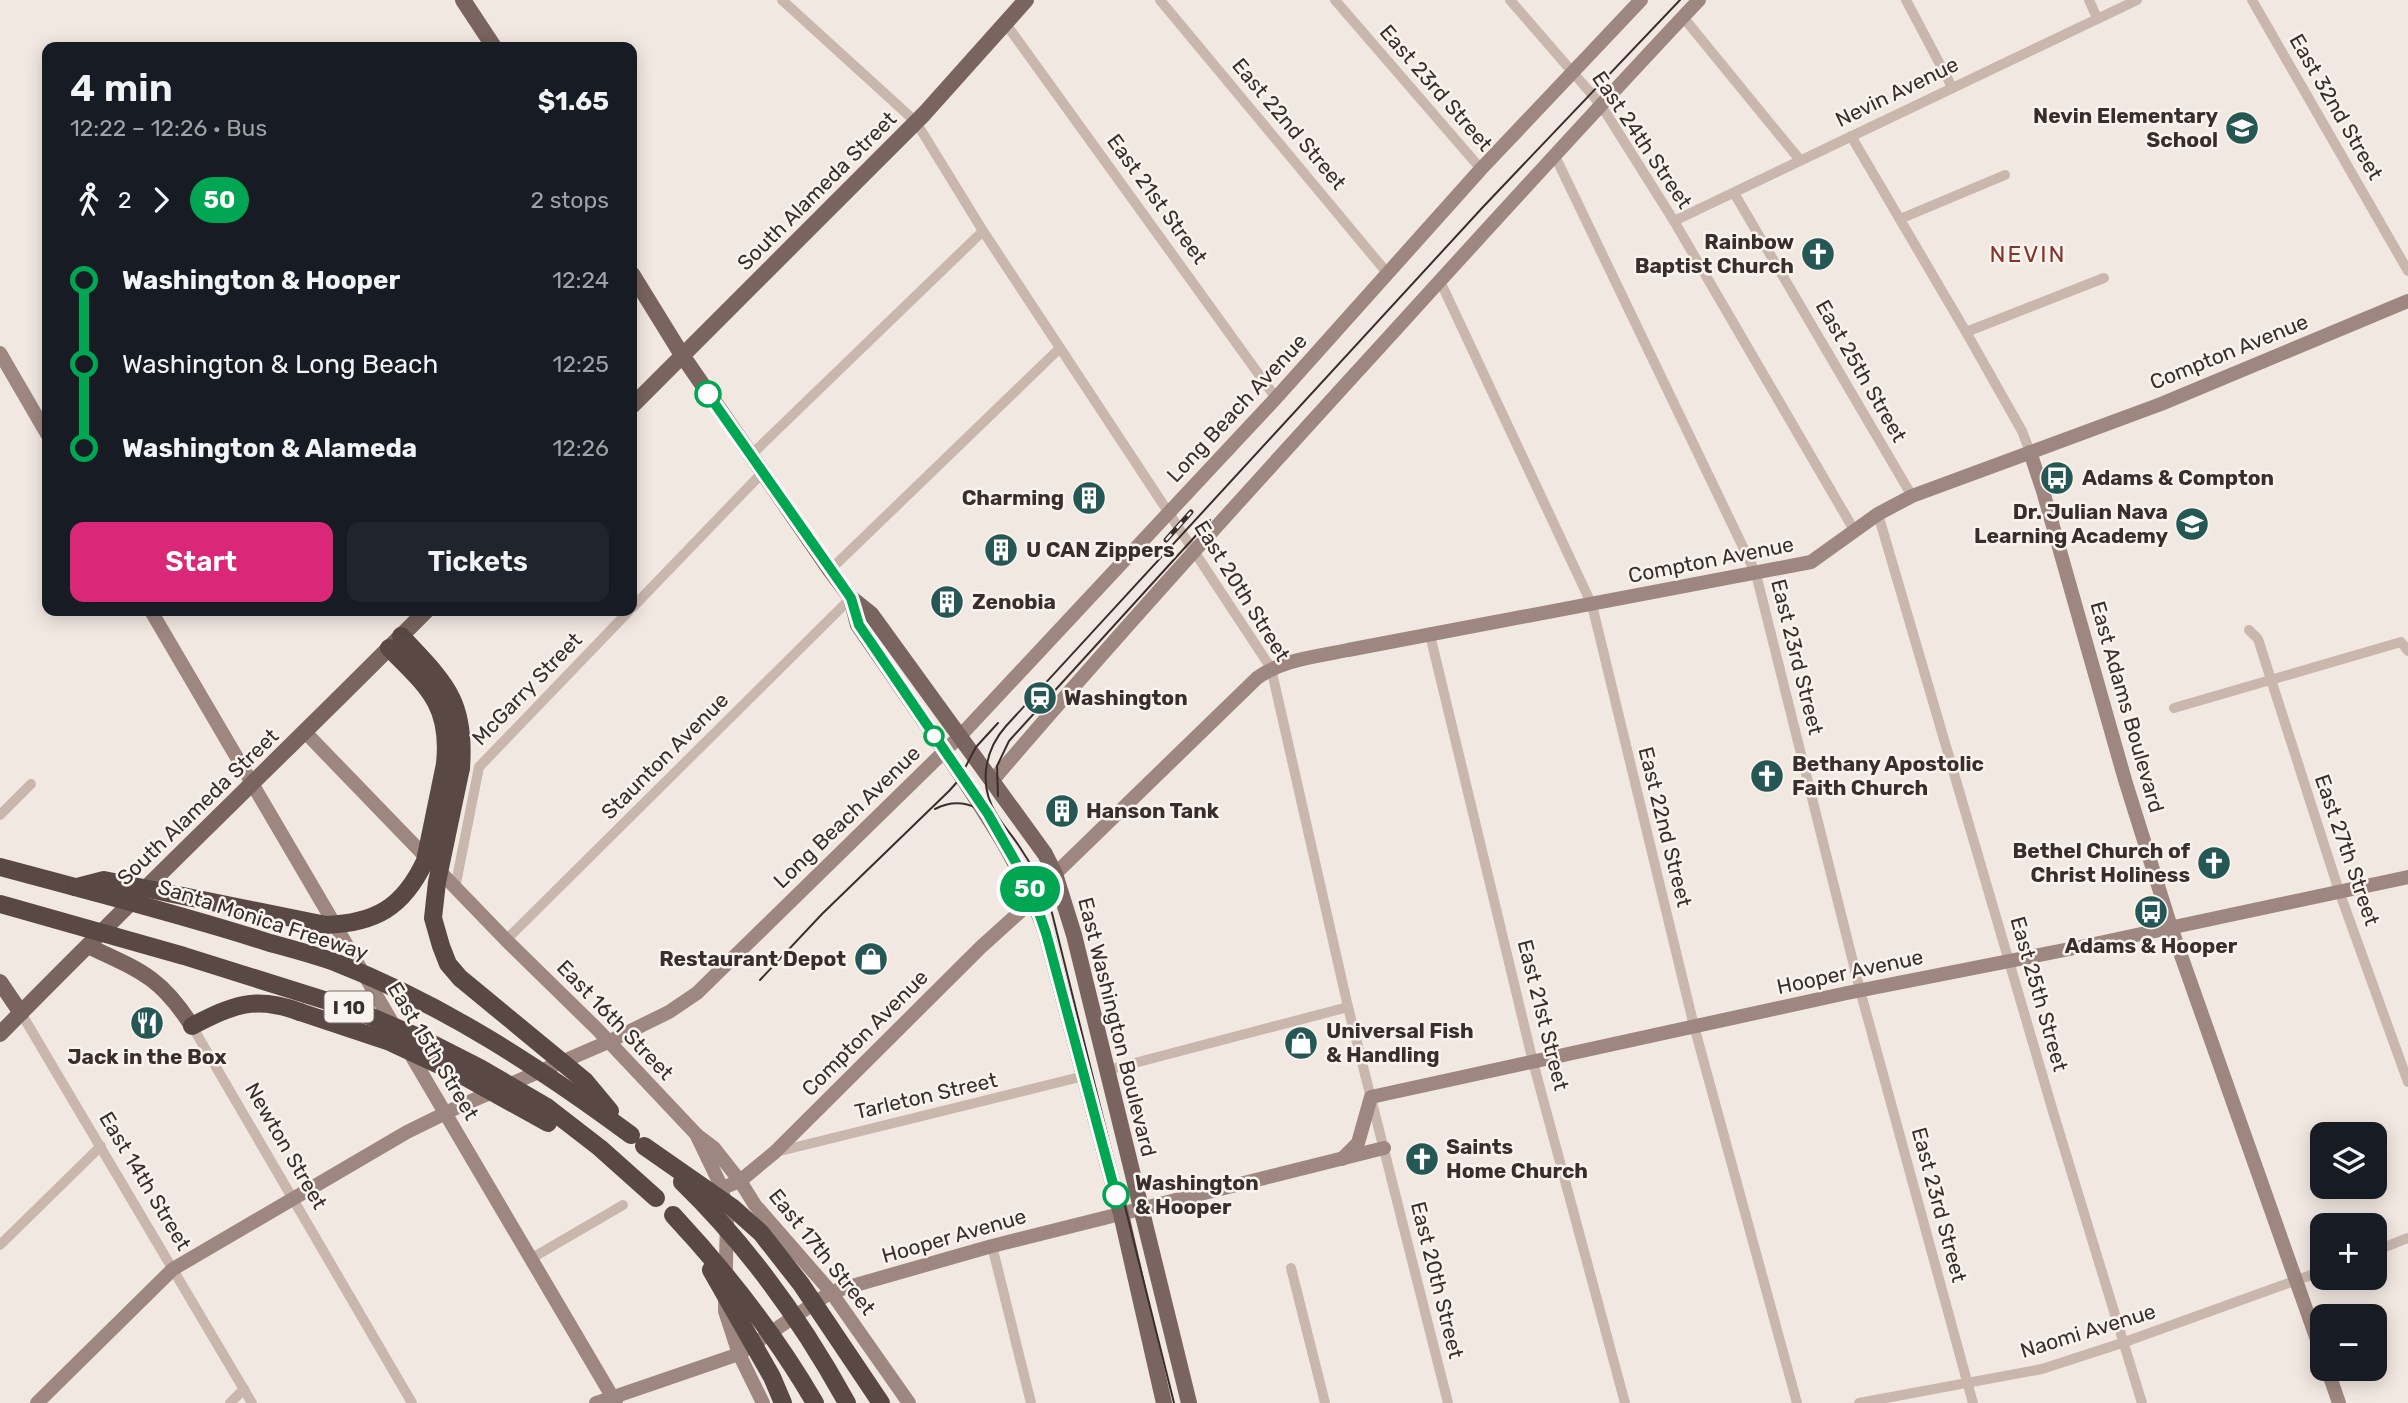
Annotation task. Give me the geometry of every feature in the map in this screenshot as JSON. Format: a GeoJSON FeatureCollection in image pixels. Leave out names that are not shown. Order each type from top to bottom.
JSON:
{"type":"FeatureCollection","features":[{"type":"Feature","properties":{"kind":"highway"},"geometry":{"type":"LineString","coordinates":[[395,642],[438,704],[453,766],[433,918],[448,964],[499,1012],[585,1081],[638,1140],[733,1208],[761,1233],[801,1284],[881,1403]]}},
{"type":"Feature","properties":{"kind":"highway"},"geometry":{"type":"LineString","coordinates":[[75,887],[104,880],[326,925],[351,924],[375,917],[403,896],[419,874],[453,766]]}},
{"type":"Feature","properties":{"kind":"highway","name":"Santa Monica Freeway"},"geometry":{"type":"LineString","coordinates":[[0,867],[202,921],[336,963],[414,997],[489,1037],[557,1081],[638,1140],[699,1199],[756,1266],[806,1334],[847,1403]]}},
{"type":"Feature","properties":{"kind":"highway","name":"I 10"},"geometry":{"type":"LineString","coordinates":[[0,904],[184,956],[341,1005],[480,1068],[547,1107],[600,1148],[673,1215],[741,1292],[783,1350],[815,1403]]}},
{"type":"Feature","properties":{"kind":"highway"},"geometry":{"type":"LineString","coordinates":[[192,1026],[220,1012],[248,1004],[276,1003],[390,1042],[535,1114],[656,1198]]}},
{"type":"Feature","properties":{"kind":"highway"},"geometry":{"type":"LineString","coordinates":[[673,1215],[719,1282],[772,1377],[783,1403]]}},
{"type":"Feature","properties":{"kind":"main road"},"geometry":{"type":"LineString","coordinates":[[463,0],[491,42]]}},
{"type":"Feature","properties":{"kind":"main road","name":"South Alameda Street"},"geometry":{"type":"LineString","coordinates":[[637,401],[916,122],[1027,0]]}},
{"type":"Feature","properties":{"kind":"main road","name":"East Washington Boulevard"},"geometry":{"type":"LineString","coordinates":[[637,282],[682,355],[830,570],[851,598],[872,614],[961,735],[998,775],[1055,874],[1074,935],[1108,1070],[1188,1403]]}},
{"type":"Feature","properties":{"kind":"main road","name":"East Washington Boulevard"},"geometry":{"type":"LineString","coordinates":[[851,598],[859,625],[1002,837],[1035,902],[1046,933],[1121,1214],[1164,1403]]}},
{"type":"Feature","properties":{"kind":"main road","name":"South Alameda Street"},"geometry":{"type":"LineString","coordinates":[[0,1034],[421,616]]}},
{"type":"Feature","properties":{"kind":"main road"},"geometry":{"type":"LineString","coordinates":[[958,771],[978,785],[986,786],[998,775]]}},
{"type":"Feature","properties":{"kind":"main road","name":"Newton Street"},"geometry":{"type":"LineString","coordinates":[[88,946],[144,972],[175,1000],[192,1026]]}},
{"type":"Feature","properties":{"kind":"main road","name":"East 14th Street"},"geometry":{"type":"LineString","coordinates":[[0,982],[21,1013]]}},
{"type":"Feature","properties":{"kind":"street","name":"East 20th Street"},"geometry":{"type":"LineString","coordinates":[[782,0],[916,122],[983,232],[1270,668],[1348,1007],[1448,1403]]}},
{"type":"Feature","properties":{"kind":"street","name":"East 22nd Street"},"geometry":{"type":"LineString","coordinates":[[1160,0],[1388,274]]}},
{"type":"Feature","properties":{"kind":"street","name":"East 23rd Street"},"geometry":{"type":"LineString","coordinates":[[1335,0],[1481,169]]}},
{"type":"Feature","properties":{"kind":"street","name":"East 24th Street"},"geometry":{"type":"LineString","coordinates":[[1510,0],[1600,104],[1674,221],[1853,530]]}},
{"type":"Feature","properties":{"kind":"street","name":"Long Beach Avenue"},"geometry":{"type":"LineString","coordinates":[[37,1403],[173,1269],[292,1197],[445,1113],[608,1042],[669,1012],[697,993],[961,735],[1276,398],[1481,169],[1641,0]]}},
{"type":"Feature","properties":{"kind":"street"},"geometry":{"type":"LineString","coordinates":[[998,775],[1104,652],[1554,154],[1699,0]]}},
{"type":"Feature","properties":{"kind":"street"},"geometry":{"type":"LineString","coordinates":[[1906,0],[1952,87]]}},
{"type":"Feature","properties":{"kind":"street"},"geometry":{"type":"LineString","coordinates":[[2089,0],[2097,18]]}},
{"type":"Feature","properties":{"kind":"street","name":"Nevin Avenue"},"geometry":{"type":"LineString","coordinates":[[1674,221],[2137,0]]}},
{"type":"Feature","properties":{"kind":"street","name":"East 32nd Street"},"geometry":{"type":"LineString","coordinates":[[2252,0],[2408,271]]}},
{"type":"Feature","properties":{"kind":"street"},"geometry":{"type":"LineString","coordinates":[[1683,17],[1800,160]]}},
{"type":"Feature","properties":{"kind":"street","name":"East 21st Street"},"geometry":{"type":"LineString","coordinates":[[1006,24],[1276,398]]}},
{"type":"Feature","properties":{"kind":"street","name":"East Adams Boulevard"},"geometry":{"type":"LineString","coordinates":[[1851,136],[2022,431],[2043,491],[2125,780],[2171,927],[2310,1318]]}},
{"type":"Feature","properties":{"kind":"street","name":"East 23rd Street"},"geometry":{"type":"LineString","coordinates":[[1554,154],[1756,574],[1860,990],[1973,1403]]}},
{"type":"Feature","properties":{"kind":"street"},"geometry":{"type":"LineString","coordinates":[[1900,219],[2005,174]]}},
{"type":"Feature","properties":{"kind":"street","name":"East 25th Street"},"geometry":{"type":"LineString","coordinates":[[1734,192],[1912,496]]}},
{"type":"Feature","properties":{"kind":"street"},"geometry":{"type":"LineString","coordinates":[[750,456],[983,232]]}},
{"type":"Feature","properties":{"kind":"street"},"geometry":{"type":"LineString","coordinates":[[1966,332],[2104,278]]}},
{"type":"Feature","properties":{"kind":"street","name":"East 22nd Street"},"geometry":{"type":"LineString","coordinates":[[1440,281],[1592,605],[1694,1026],[1797,1403]]}},
{"type":"Feature","properties":{"kind":"street","name":"Compton Avenue"},"geometry":{"type":"LineString","coordinates":[[1055,874],[1256,678],[1270,668],[1282,663],[1811,562],[1853,530],[1912,496],[2161,404],[2408,301]]}},
{"type":"Feature","properties":{"kind":"street"},"geometry":{"type":"LineString","coordinates":[[830,570],[1060,348]]}},
{"type":"Feature","properties":{"kind":"street"},"geometry":{"type":"LineString","coordinates":[[0,353],[42,425]]}},
{"type":"Feature","properties":{"kind":"street","name":"McGarry Street"},"geometry":{"type":"LineString","coordinates":[[637,604],[762,473]]}},
{"type":"Feature","properties":{"kind":"street","name":"East 25th Street"},"geometry":{"type":"LineString","coordinates":[[1878,514],[2141,1403]]}},
{"type":"Feature","properties":{"kind":"street","name":"Staunton Avenue"},"geometry":{"type":"LineString","coordinates":[[506,940],[851,598]]}},
{"type":"Feature","properties":{"kind":"street","name":"East 15th Street"},"geometry":{"type":"LineString","coordinates":[[154,616],[615,1400]]}},
{"type":"Feature","properties":{"kind":"street","name":"McGarry Street"},"geometry":{"type":"LineString","coordinates":[[455,888],[479,767],[625,616]]}},
{"type":"Feature","properties":{"kind":"street","name":"East 27th Street"},"geometry":{"type":"LineString","coordinates":[[2249,630],[2258,639],[2339,891],[2408,1083]]}},
{"type":"Feature","properties":{"kind":"street","name":"East 21st Street"},"geometry":{"type":"LineString","coordinates":[[1430,635],[1533,1062],[1625,1403]]}},
{"type":"Feature","properties":{"kind":"street"},"geometry":{"type":"LineString","coordinates":[[2174,708],[2401,642],[2408,651]]}},
{"type":"Feature","properties":{"kind":"street","name":"East 16th Street"},"geometry":{"type":"LineString","coordinates":[[305,732],[696,1134],[722,1188],[727,1216],[724,1311],[739,1354],[763,1403]]}},
{"type":"Feature","properties":{"kind":"street"},"geometry":{"type":"LineString","coordinates":[[0,815],[31,784]]}},
{"type":"Feature","properties":{"kind":"street","name":"Hooper Avenue"},"geometry":{"type":"LineString","coordinates":[[1371,1097],[1860,990],[2408,877]]}},
{"type":"Feature","properties":{"kind":"street","name":"Compton Avenue"},"geometry":{"type":"LineString","coordinates":[[722,1188],[740,1181],[775,1152],[981,947],[1022,910],[1035,902]]}},
{"type":"Feature","properties":{"kind":"street"},"geometry":{"type":"LineString","coordinates":[[1108,1070],[1348,1007]]}},
{"type":"Feature","properties":{"kind":"street","name":"East 14th Street"},"geometry":{"type":"LineString","coordinates":[[21,1013],[252,1403]]}},
{"type":"Feature","properties":{"kind":"street","name":"Newton Street"},"geometry":{"type":"LineString","coordinates":[[192,1026],[412,1403]]}},
{"type":"Feature","properties":{"kind":"street","name":"Tarleton Street"},"geometry":{"type":"LineString","coordinates":[[775,1152],[1084,1076]]}},
{"type":"Feature","properties":{"kind":"street"},"geometry":{"type":"LineString","coordinates":[[1342,1159],[1358,1143],[1371,1097]]}},
{"type":"Feature","properties":{"kind":"street","name":"East 17th Street"},"geometry":{"type":"LineString","coordinates":[[696,1134],[714,1148],[755,1205],[831,1292],[909,1403]]}},
{"type":"Feature","properties":{"kind":"street"},"geometry":{"type":"LineString","coordinates":[[0,1245],[101,1146]]}},
{"type":"Feature","properties":{"kind":"street","name":"Hooper Avenue"},"geometry":{"type":"LineString","coordinates":[[596,1403],[615,1400],[739,1354],[831,1292],[992,1245],[1384,1148]]}},
{"type":"Feature","properties":{"kind":"street"},"geometry":{"type":"LineString","coordinates":[[532,1258],[623,1205]]}},
{"type":"Feature","properties":{"kind":"street"},"geometry":{"type":"LineString","coordinates":[[2387,1246],[2408,1238]]}},
{"type":"Feature","properties":{"kind":"street"},"geometry":{"type":"LineString","coordinates":[[992,1245],[1031,1403]]}},
{"type":"Feature","properties":{"kind":"street"},"geometry":{"type":"LineString","coordinates":[[1291,1268],[1325,1403]]}},
{"type":"Feature","properties":{"kind":"street","name":"Naomi Avenue"},"geometry":{"type":"LineString","coordinates":[[1859,1403],[2042,1368],[2122,1343],[2310,1275]]}},
{"type":"Feature","properties":{"kind":"street"},"geometry":{"type":"LineString","coordinates":[[2331,1381],[2339,1403]]}},
{"type":"Feature","properties":{"kind":"street"},"geometry":{"type":"LineString","coordinates":[[230,1403],[244,1389]]}},
{"type":"Feature","properties":{"kind":"tram line"},"geometry":{"type":"LineString","coordinates":[[1174,1403],[1052,913],[1029,862],[991,804],[986,781],[988,758],[1006,726],[1483,207],[1680,0]]}},
{"type":"Feature","properties":{"kind":"tram line"},"geometry":{"type":"LineString","coordinates":[[998,796],[997,766],[1009,741],[1210,520]]}},
{"type":"Feature","properties":{"kind":"tram line"},"geometry":{"type":"LineString","coordinates":[[760,980],[822,914],[949,791],[958,781],[976,747],[998,723]]}},
{"type":"Feature","properties":{"kind":"tram line"},"geometry":{"type":"LineString","coordinates":[[935,809],[961,803],[984,812],[997,824]]}},
{"type":"Feature","properties":{"kind":"railway"},"geometry":{"type":"LineString","coordinates":[[1166,540],[1191,512]]}},
{"type":"Feature","properties":{"kind":"bus line","name":"50"},"geometry":{"type":"LineString","coordinates":[[708,394],[851,598],[859,625],[988,814],[1030,887],[1046,933],[1116,1195]]}},
{"type":"Feature","properties":{"kind":"place","name":"Nevin Elementary School"},"geometry":{"type":"Point","coordinates":[2242,128]}},
{"type":"Feature","properties":{"kind":"place","name":"Rainbow Baptist Church"},"geometry":{"type":"Point","coordinates":[1818,254]}},
{"type":"Feature","properties":{"kind":"place","name":"Adams & Compton"},"geometry":{"type":"Point","coordinates":[2057,478]}},
{"type":"Feature","properties":{"kind":"place","name":"Charming"},"geometry":{"type":"Point","coordinates":[1089,498]}},
{"type":"Feature","properties":{"kind":"place","name":"Dr. Julian Nava Learning Academy"},"geometry":{"type":"Point","coordinates":[2192,524]}},
{"type":"Feature","properties":{"kind":"place","name":"U CAN Zippers"},"geometry":{"type":"Point","coordinates":[1001,550]}},
{"type":"Feature","properties":{"kind":"place","name":"Zenobia"},"geometry":{"type":"Point","coordinates":[947,602]}},
{"type":"Feature","properties":{"kind":"place","name":"Washington"},"geometry":{"type":"Point","coordinates":[1040,698]}},
{"type":"Feature","properties":{"kind":"place","name":"Bethany Apostolic Faith Church"},"geometry":{"type":"Point","coordinates":[1767,776]}},
{"type":"Feature","properties":{"kind":"place","name":"Hanson Tank"},"geometry":{"type":"Point","coordinates":[1062,811]}},
{"type":"Feature","properties":{"kind":"place","name":"Bethel Church of Christ Holiness"},"geometry":{"type":"Point","coordinates":[2214,863]}},
{"type":"Feature","properties":{"kind":"place","name":"Adams & Hooper"},"geometry":{"type":"Point","coordinates":[2151,912]}},
{"type":"Feature","properties":{"kind":"place","name":"Restaurant Depot"},"geometry":{"type":"Point","coordinates":[871,959]}},
{"type":"Feature","properties":{"kind":"place","name":"Jack in the Box"},"geometry":{"type":"Point","coordinates":[147,1023]}},
{"type":"Feature","properties":{"kind":"place","name":"Universal Fish & Handling"},"geometry":{"type":"Point","coordinates":[1301,1043]}},
{"type":"Feature","properties":{"kind":"place","name":"Saints Home Church"},"geometry":{"type":"Point","coordinates":[1422,1159]}},
{"type":"Feature","properties":{"kind":"place","name":"Washington & Hooper"},"geometry":{"type":"Point","coordinates":[1116,1195]}},
{"type":"Feature","properties":{"kind":"district","name":"NEVIN"},"geometry":{"type":"Point","coordinates":[2028,254]}}]}
